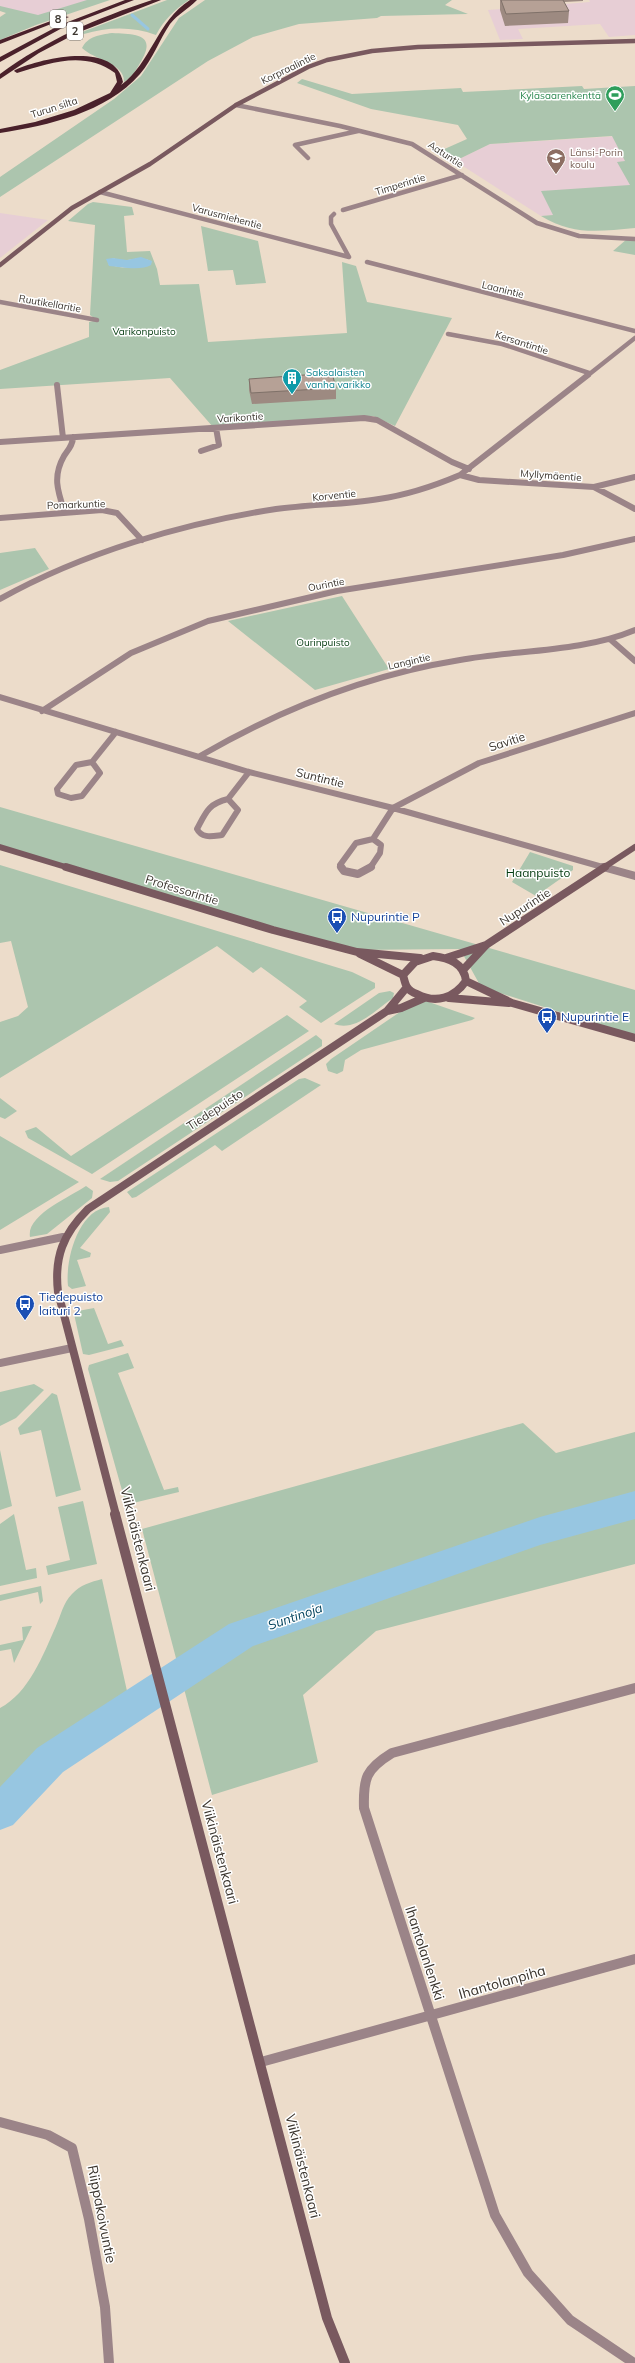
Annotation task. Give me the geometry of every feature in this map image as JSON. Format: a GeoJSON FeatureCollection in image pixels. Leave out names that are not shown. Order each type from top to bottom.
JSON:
{"type":"FeatureCollection","features":[{"type":"Feature","properties":{"kind":"highway","name":"8"},"geometry":{"type":"LineString","coordinates":[[0,42],[118,0]]}},
{"type":"Feature","properties":{"kind":"highway","name":"2"},"geometry":{"type":"LineString","coordinates":[[0,60],[62,26],[131,0]]}},
{"type":"Feature","properties":{"kind":"highway","name":"2"},"geometry":{"type":"LineString","coordinates":[[0,78],[28,56],[71,33],[123,11],[158,0]]}},
{"type":"Feature","properties":{"kind":"highway","name":"Turun silta"},"geometry":{"type":"LineString","coordinates":[[0,131],[46,121],[71,113],[110,94],[130,82],[146,61],[172,17],[194,0]]}},
{"type":"Feature","properties":{"kind":"highway"},"geometry":{"type":"LineString","coordinates":[[0,78],[26,66],[46,60],[89,59],[102,62],[118,72],[120,82],[110,94]]}},
{"type":"Feature","properties":{"kind":"street","name":"Korpraalintie"},"geometry":{"type":"LineString","coordinates":[[0,265],[72,208],[150,164],[236,105],[308,67],[327,60],[365,52],[418,47],[635,41]]}},
{"type":"Feature","properties":{"kind":"street","name":"Aatuntie"},"geometry":{"type":"LineString","coordinates":[[236,105],[360,130],[418,146],[525,216],[550,229],[594,238],[635,239]]}},
{"type":"Feature","properties":{"kind":"street"},"geometry":{"type":"LineString","coordinates":[[308,158],[295,145],[360,130]]}},
{"type":"Feature","properties":{"kind":"street","name":"Timperintie"},"geometry":{"type":"LineString","coordinates":[[343,210],[462,175]]}},
{"type":"Feature","properties":{"kind":"street","name":"Varusmiehentie"},"geometry":{"type":"LineString","coordinates":[[100,192],[349,257],[331,224],[331,217],[334,214]]}},
{"type":"Feature","properties":{"kind":"street","name":"Laanintie"},"geometry":{"type":"LineString","coordinates":[[367,262],[485,294],[635,331]]}},
{"type":"Feature","properties":{"kind":"street","name":"Ruutikellaritie"},"geometry":{"type":"LineString","coordinates":[[0,302],[97,320]]}},
{"type":"Feature","properties":{"kind":"street","name":"Kersantintie"},"geometry":{"type":"LineString","coordinates":[[448,334],[468,336],[488,341],[589,373]]}},
{"type":"Feature","properties":{"kind":"street","name":"Korventie"},"geometry":{"type":"LineString","coordinates":[[0,599],[49,575],[142,540],[228,517],[279,509],[390,498],[427,489],[460,475],[469,469],[635,338]]}},
{"type":"Feature","properties":{"kind":"street"},"geometry":{"type":"LineString","coordinates":[[57,385],[62,438]]}},
{"type":"Feature","properties":{"kind":"street","name":"Varikontie"},"geometry":{"type":"LineString","coordinates":[[0,442],[364,418],[378,420],[452,462],[469,469]]}},
{"type":"Feature","properties":{"kind":"street"},"geometry":{"type":"LineString","coordinates":[[201,451],[219,445],[216,428]]}},
{"type":"Feature","properties":{"kind":"street"},"geometry":{"type":"LineString","coordinates":[[64,513],[54,477],[56,467],[73,442],[73,437]]}},
{"type":"Feature","properties":{"kind":"street","name":"Myllymäentie"},"geometry":{"type":"LineString","coordinates":[[460,475],[479,480],[594,487],[635,509]]}},
{"type":"Feature","properties":{"kind":"street"},"geometry":{"type":"LineString","coordinates":[[594,487],[635,477]]}},
{"type":"Feature","properties":{"kind":"street","name":"Pomarkuntie"},"geometry":{"type":"LineString","coordinates":[[0,518],[102,510],[117,513],[142,540]]}},
{"type":"Feature","properties":{"kind":"street","name":"Ourintie"},"geometry":{"type":"LineString","coordinates":[[42,711],[131,653],[208,621],[337,591],[562,555],[635,539]]}},
{"type":"Feature","properties":{"kind":"street","name":"Langintie"},"geometry":{"type":"LineString","coordinates":[[200,756],[291,707],[339,690],[413,668],[611,640],[635,630]]}},
{"type":"Feature","properties":{"kind":"street"},"geometry":{"type":"LineString","coordinates":[[611,640],[635,660]]}},
{"type":"Feature","properties":{"kind":"street","name":"Suntintie"},"geometry":{"type":"LineString","coordinates":[[0,697],[42,711],[200,756],[249,772],[393,808],[606,866],[635,876]]}},
{"type":"Feature","properties":{"kind":"street","name":"Savitie"},"geometry":{"type":"LineString","coordinates":[[393,808],[479,763],[635,713]]}},
{"type":"Feature","properties":{"kind":"street"},"geometry":{"type":"LineString","coordinates":[[92,762],[100,773],[82,796],[71,798],[58,794],[57,789],[76,765],[92,762],[116,732]]}},
{"type":"Feature","properties":{"kind":"street"},"geometry":{"type":"LineString","coordinates":[[228,800],[238,810],[222,835],[205,836],[199,833],[197,829],[209,807],[216,802],[228,800],[249,772]]}},
{"type":"Feature","properties":{"kind":"street"},"geometry":{"type":"LineString","coordinates":[[374,839],[381,845],[382,850],[372,868],[359,874],[344,871],[340,865],[356,844],[374,839],[393,808]]}},
{"type":"Feature","properties":{"kind":"street","name":"Professorintie"},"geometry":{"type":"LineString","coordinates":[[0,847],[273,930],[357,952],[420,958]]}},
{"type":"Feature","properties":{"kind":"street","name":"Nupurintie"},"geometry":{"type":"LineString","coordinates":[[463,970],[486,945],[635,847]]}},
{"type":"Feature","properties":{"kind":"street","name":"Nupurintie"},"geometry":{"type":"LineString","coordinates":[[446,958],[486,945]]}},
{"type":"Feature","properties":{"kind":"street","name":"Professorintie"},"geometry":{"type":"LineString","coordinates":[[357,952],[403,975]]}},
{"type":"Feature","properties":{"kind":"street"},"geometry":{"type":"LineString","coordinates":[[449,998],[461,991],[466,981],[463,970],[456,963],[446,958],[433,956],[420,958],[408,965],[403,975],[407,987],[424,998],[436,1000],[449,998],[512,1003]]}},
{"type":"Feature","properties":{"kind":"street"},"geometry":{"type":"LineString","coordinates":[[466,981],[512,1003],[635,1038]]}},
{"type":"Feature","properties":{"kind":"street","name":"Tiedepuisto"},"geometry":{"type":"LineString","coordinates":[[72,1348],[56,1284],[58,1251],[63,1237],[75,1221],[100,1201],[387,1011],[407,987]]}},
{"type":"Feature","properties":{"kind":"street","name":"Tiedepuisto"},"geometry":{"type":"LineString","coordinates":[[387,1011],[401,1008],[424,998]]}},
{"type":"Feature","properties":{"kind":"street"},"geometry":{"type":"LineString","coordinates":[[0,1250],[63,1237]]}},
{"type":"Feature","properties":{"kind":"street"},"geometry":{"type":"LineString","coordinates":[[0,1363],[72,1348]]}},
{"type":"Feature","properties":{"kind":"street","name":"Viikinäistenkaari"},"geometry":{"type":"LineString","coordinates":[[72,1348],[261,2062],[327,2318],[345,2363]]}},
{"type":"Feature","properties":{"kind":"street","name":"Ihantolanlenkki"},"geometry":{"type":"LineString","coordinates":[[634,2363],[570,2320],[528,2273],[496,2215],[430,2016],[364,1808],[362,1784],[373,1765],[392,1753],[635,1688]]}},
{"type":"Feature","properties":{"kind":"street","name":"Ihantolanpiha"},"geometry":{"type":"LineString","coordinates":[[261,2062],[635,1959]]}},
{"type":"Feature","properties":{"kind":"street","name":"Riippakoivuntie"},"geometry":{"type":"LineString","coordinates":[[0,2122],[54,2137],[66,2142],[72,2148],[90,2219],[105,2307],[109,2363]]}},
{"type":"Feature","properties":{"kind":"shaded area"},"geometry":{"type":"Polygon","coordinates":[[[0,0],[93,0],[38,17],[0,8],[0,0]]]}},
{"type":"Feature","properties":{"kind":"shaded area"},"geometry":{"type":"Polygon","coordinates":[[[589,0],[635,0],[635,35],[609,37],[600,24],[518,29],[523,39],[500,40],[488,10],[590,2],[589,0]]]}},
{"type":"Feature","properties":{"kind":"shaded area","name":"Länsi-Porin koulu"},"geometry":{"type":"Polygon","coordinates":[[[635,135],[635,211],[541,216],[455,161],[490,144],[635,135]]]}},
{"type":"Feature","properties":{"kind":"shaded area"},"geometry":{"type":"Polygon","coordinates":[[[0,213],[48,220],[0,258],[0,213]]]}},
{"type":"Feature","properties":{"kind":"green space"},"geometry":{"type":"Polygon","coordinates":[[[87,0],[110,0],[36,25],[0,40],[0,17],[6,13],[0,11],[0,6],[38,15],[87,0]]]}},
{"type":"Feature","properties":{"kind":"green space"},"geometry":{"type":"Polygon","coordinates":[[[167,0],[189,0],[170,16],[156,35],[138,30],[120,28],[84,34],[82,32],[167,0]]]}},
{"type":"Feature","properties":{"kind":"green space"},"geometry":{"type":"Polygon","coordinates":[[[205,0],[452,0],[445,5],[468,14],[381,16],[377,18],[299,24],[253,37],[208,61],[0,197],[0,177],[114,99],[141,76],[179,18],[205,0]]]}},
{"type":"Feature","properties":{"kind":"green space"},"geometry":{"type":"Polygon","coordinates":[[[112,33],[136,35],[145,41],[147,46],[140,63],[132,76],[124,82],[120,70],[82,48],[88,41],[99,35],[112,33]]]}},
{"type":"Feature","properties":{"kind":"green space"},"geometry":{"type":"Polygon","coordinates":[[[302,79],[352,94],[461,88],[463,92],[582,86],[584,89],[635,86],[635,228],[587,231],[565,227],[541,216],[553,215],[541,191],[630,185],[617,162],[625,161],[612,136],[490,144],[455,161],[440,151],[467,139],[458,125],[371,109],[297,83],[302,79]]]}},
{"type":"Feature","properties":{"kind":"green space","name":"Varikonpuisto"},"geometry":{"type":"Polygon","coordinates":[[[93,202],[132,207],[134,215],[124,216],[127,252],[150,251],[157,269],[160,285],[199,284],[208,342],[347,333],[342,262],[356,266],[367,302],[452,318],[395,426],[373,416],[213,427],[170,378],[0,389],[0,370],[89,337],[89,322],[97,320],[90,315],[95,225],[68,221],[88,204],[93,202]],[[113,258],[108,264],[130,268],[152,262],[142,259],[118,260],[113,258]]]}},
{"type":"Feature","properties":{"kind":"green space"},"geometry":{"type":"Polygon","coordinates":[[[201,226],[258,241],[266,283],[236,285],[233,270],[208,271],[201,226]]]}},
{"type":"Feature","properties":{"kind":"green space"},"geometry":{"type":"Polygon","coordinates":[[[627,239],[635,239],[635,255],[613,251],[627,239]]]}},
{"type":"Feature","properties":{"kind":"green space"},"geometry":{"type":"Polygon","coordinates":[[[35,548],[49,569],[0,590],[0,553],[35,548]]]}},
{"type":"Feature","properties":{"kind":"green space","name":"Ourinpuisto"},"geometry":{"type":"Polygon","coordinates":[[[342,596],[389,669],[315,690],[228,621],[342,596]]]}},
{"type":"Feature","properties":{"kind":"green space"},"geometry":{"type":"Polygon","coordinates":[[[0,807],[635,990],[635,1036],[481,987],[460,949],[347,950],[0,845],[0,807]]]}},
{"type":"Feature","properties":{"kind":"green space","name":"Haanpuisto"},"geometry":{"type":"Polygon","coordinates":[[[530,852],[573,866],[573,870],[536,896],[512,882],[530,852]]]}},
{"type":"Feature","properties":{"kind":"green space"},"geometry":{"type":"Polygon","coordinates":[[[0,865],[352,972],[375,983],[375,988],[321,1023],[299,1007],[307,1001],[261,967],[253,973],[217,946],[0,1078],[0,1022],[18,1016],[28,1007],[11,941],[0,943],[0,865]]]}},
{"type":"Feature","properties":{"kind":"green space"},"geometry":{"type":"Polygon","coordinates":[[[390,991],[394,993],[393,998],[372,1014],[350,1025],[342,1026],[334,1024],[379,993],[390,991]]]}},
{"type":"Feature","properties":{"kind":"green space"},"geometry":{"type":"Polygon","coordinates":[[[416,1001],[426,1001],[475,1018],[361,1050],[345,1060],[343,1071],[337,1074],[328,1071],[326,1064],[331,1059],[416,1001]]]}},
{"type":"Feature","properties":{"kind":"green space"},"geometry":{"type":"Polygon","coordinates":[[[287,1015],[309,1031],[92,1174],[28,1138],[25,1131],[36,1127],[71,1156],[287,1015]]]}},
{"type":"Feature","properties":{"kind":"green space"},"geometry":{"type":"Polygon","coordinates":[[[316,1035],[322,1040],[322,1046],[118,1181],[110,1182],[100,1179],[316,1035]]]}},
{"type":"Feature","properties":{"kind":"green space"},"geometry":{"type":"Polygon","coordinates":[[[305,1078],[321,1085],[222,1151],[215,1145],[136,1197],[132,1198],[127,1192],[299,1079],[305,1078]]]}},
{"type":"Feature","properties":{"kind":"green space"},"geometry":{"type":"Polygon","coordinates":[[[0,1098],[17,1111],[5,1119],[0,1117],[0,1098]]]}},
{"type":"Feature","properties":{"kind":"green space"},"geometry":{"type":"Polygon","coordinates":[[[0,1136],[79,1182],[0,1230],[0,1136]]]}},
{"type":"Feature","properties":{"kind":"green space"},"geometry":{"type":"Polygon","coordinates":[[[86,1186],[93,1191],[92,1198],[47,1234],[30,1237],[31,1229],[35,1221],[42,1214],[50,1207],[86,1186]]]}},
{"type":"Feature","properties":{"kind":"green space"},"geometry":{"type":"Polygon","coordinates":[[[109,1207],[110,1212],[80,1248],[91,1253],[90,1257],[77,1260],[86,1286],[72,1289],[68,1286],[69,1263],[71,1251],[76,1238],[82,1226],[89,1217],[98,1210],[109,1207]]]}},
{"type":"Feature","properties":{"kind":"green space"},"geometry":{"type":"Polygon","coordinates":[[[94,1308],[108,1344],[121,1340],[124,1346],[89,1355],[83,1354],[74,1314],[78,1311],[94,1308]]]}},
{"type":"Feature","properties":{"kind":"green space"},"geometry":{"type":"Polygon","coordinates":[[[128,1353],[134,1368],[118,1373],[164,1490],[178,1487],[179,1492],[133,1503],[125,1501],[88,1369],[89,1365],[128,1353]]]}},
{"type":"Feature","properties":{"kind":"green space"},"geometry":{"type":"Polygon","coordinates":[[[34,1384],[44,1390],[16,1418],[0,1426],[0,1392],[34,1384]]]}},
{"type":"Feature","properties":{"kind":"green space"},"geometry":{"type":"Polygon","coordinates":[[[52,1393],[57,1395],[81,1490],[56,1497],[41,1430],[20,1435],[18,1428],[52,1393]]]}},
{"type":"Feature","properties":{"kind":"green space"},"geometry":{"type":"Polygon","coordinates":[[[523,1423],[556,1453],[635,1432],[635,1564],[376,1631],[303,1695],[318,1762],[212,1795],[142,1529],[523,1423]]]}},
{"type":"Feature","properties":{"kind":"green space"},"geometry":{"type":"Polygon","coordinates":[[[0,1450],[12,1506],[0,1510],[0,1450]]]}},
{"type":"Feature","properties":{"kind":"green space"},"geometry":{"type":"Polygon","coordinates":[[[83,1501],[97,1564],[48,1575],[46,1566],[70,1560],[58,1507],[83,1501]]]}},
{"type":"Feature","properties":{"kind":"green space"},"geometry":{"type":"Polygon","coordinates":[[[14,1514],[26,1570],[36,1568],[37,1578],[0,1586],[0,1524],[14,1514]]]}},
{"type":"Feature","properties":{"kind":"green space"},"geometry":{"type":"Polygon","coordinates":[[[102,1579],[127,1691],[41,1755],[0,1797],[0,1708],[19,1693],[34,1672],[46,1649],[64,1605],[69,1598],[82,1586],[102,1579]]]}},
{"type":"Feature","properties":{"kind":"green space"},"geometry":{"type":"Polygon","coordinates":[[[41,1586],[43,1601],[40,1604],[38,1592],[0,1601],[0,1595],[41,1586]]]}},
{"type":"Feature","properties":{"kind":"green space"},"geometry":{"type":"Polygon","coordinates":[[[32,1626],[14,1663],[11,1649],[0,1651],[0,1645],[23,1640],[22,1627],[32,1626]]]}},
{"type":"Feature","properties":{"kind":"water"},"geometry":{"type":"Polygon","coordinates":[[[141,257],[152,261],[151,265],[142,268],[109,266],[106,259],[113,258],[127,260],[141,257]]]}},
{"type":"Feature","properties":{"kind":"building"},"geometry":{"type":"Polygon","coordinates":[[[501,0],[563,0],[569,11],[506,14],[501,0]]]}},
{"type":"Feature","properties":{"kind":"building"},"geometry":{"type":"Polygon","coordinates":[[[332,373],[336,388],[251,393],[249,379],[332,373]]]}},
{"type":"Feature","properties":{"kind":"waterway"},"geometry":{"type":"LineString","coordinates":[[132,15],[148,29]]}},
{"type":"Feature","properties":{"kind":"waterway","name":"Suntinoja"},"geometry":{"type":"LineString","coordinates":[[0,1813],[50,1760],[241,1635],[540,1531],[635,1505]]}},
{"type":"Feature","properties":{"kind":"place","name":"Kyläsaarenkenttä"},"geometry":{"type":"Point","coordinates":[615,112]}},
{"type":"Feature","properties":{"kind":"place","name":"Länsi-Porin koulu"},"geometry":{"type":"Point","coordinates":[556,175]}},
{"type":"Feature","properties":{"kind":"place","name":"Saksalaisten vanha varikko"},"geometry":{"type":"Point","coordinates":[292,395]}},
{"type":"Feature","properties":{"kind":"place","name":"Nupurintie P"},"geometry":{"type":"Point","coordinates":[337,934]}},
{"type":"Feature","properties":{"kind":"place","name":"Nupurintie E"},"geometry":{"type":"Point","coordinates":[547,1034]}},
{"type":"Feature","properties":{"kind":"place","name":"Tiedepuisto laituri 2"},"geometry":{"type":"Point","coordinates":[25,1321]}}]}
